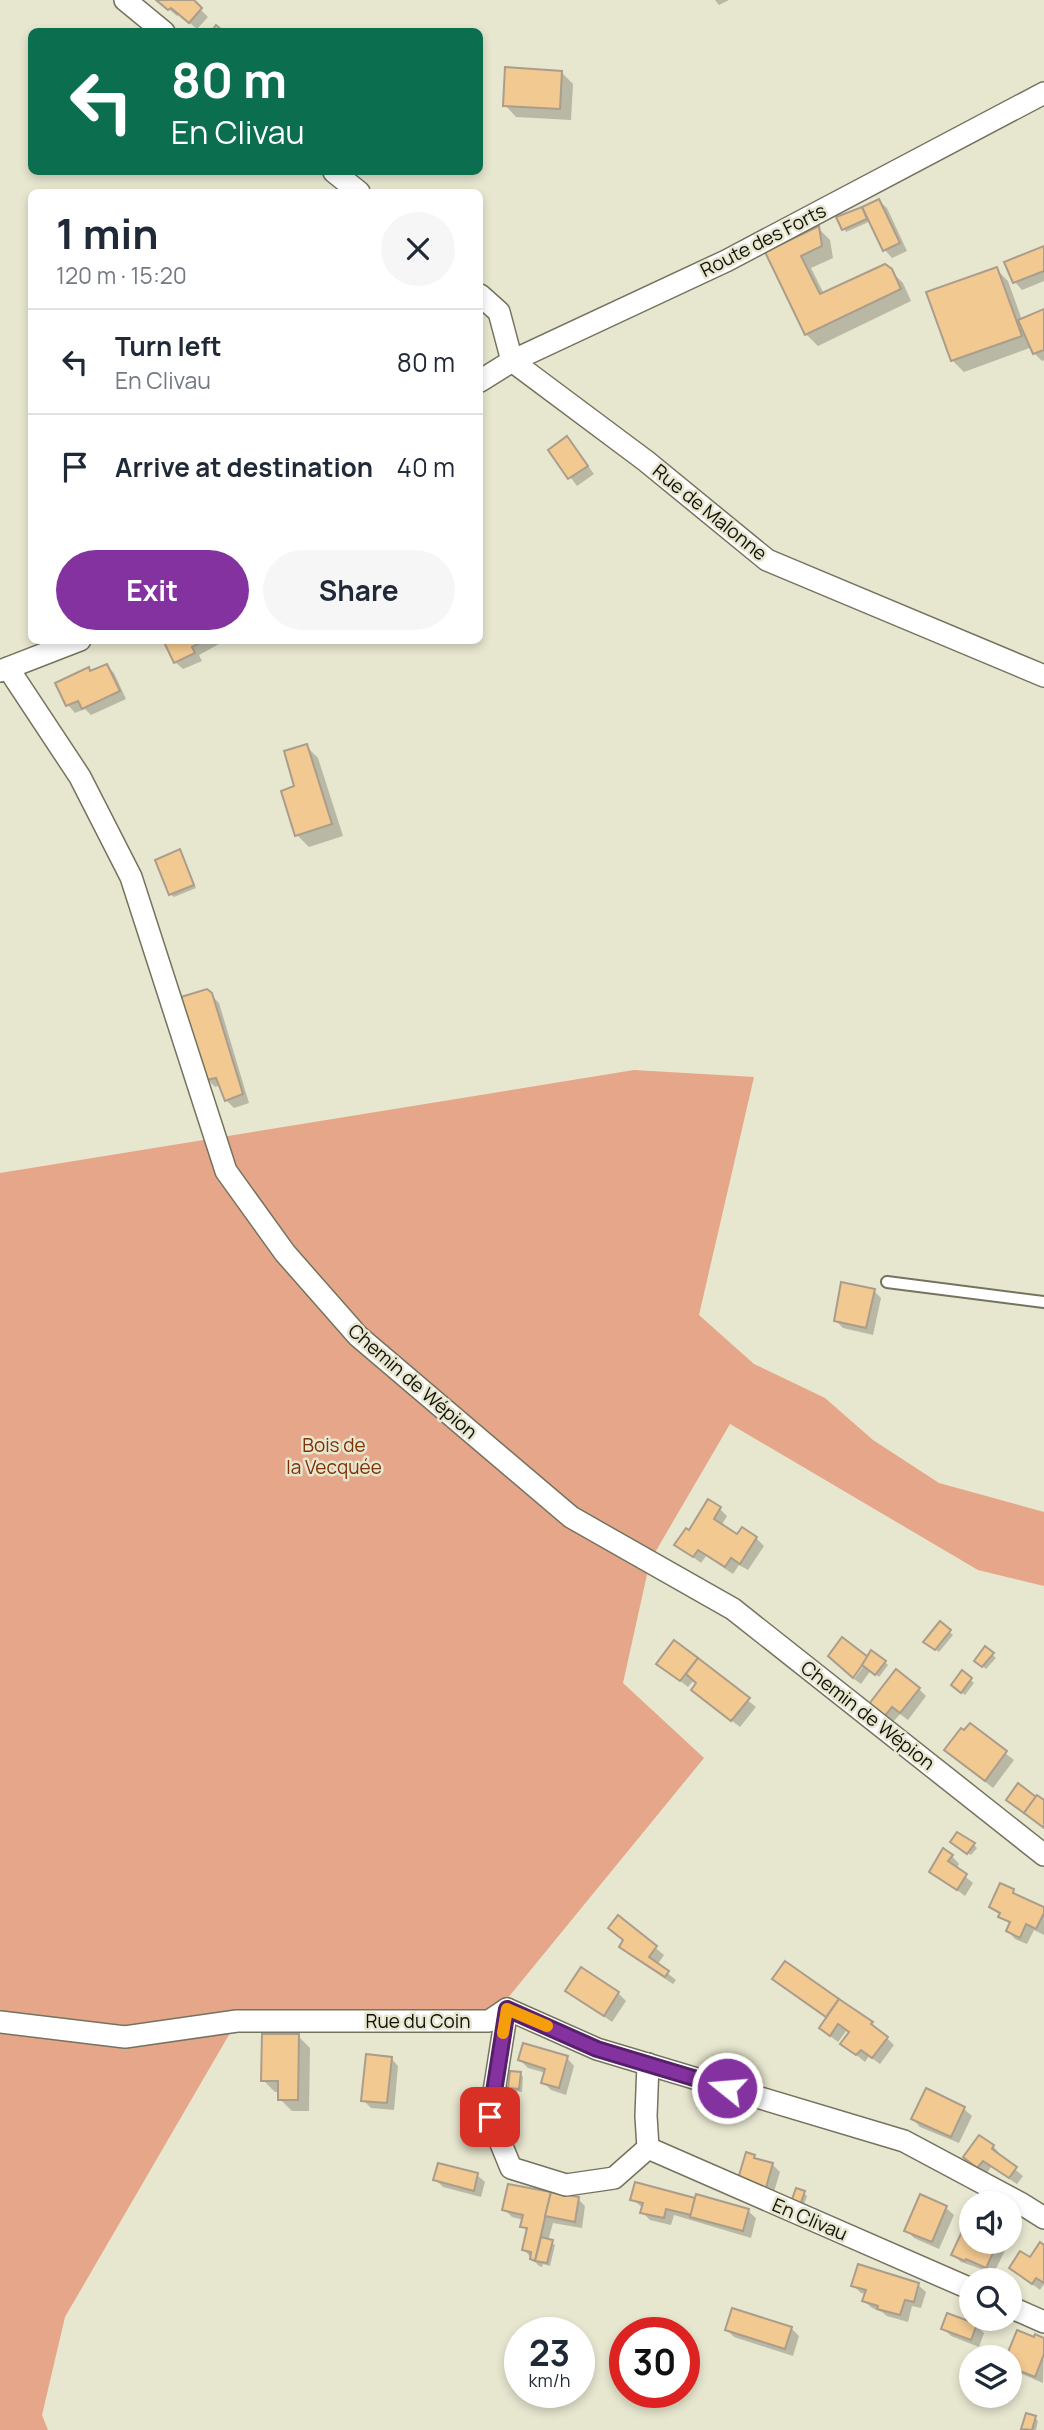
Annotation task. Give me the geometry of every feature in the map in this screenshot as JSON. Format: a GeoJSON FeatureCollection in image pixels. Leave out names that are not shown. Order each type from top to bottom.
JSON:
{"type":"FeatureCollection","features":[{"type":"Feature","properties":{"kind":"street"},"geometry":{"type":"LineString","coordinates":[[125,0],[159,28]]}},
{"type":"Feature","properties":{"kind":"street","name":"Route des Forts"},"geometry":{"type":"LineString","coordinates":[[483,379],[513,361],[726,261],[1044,93]]}},
{"type":"Feature","properties":{"kind":"street"},"geometry":{"type":"LineString","coordinates":[[338,175],[355,189]]}},
{"type":"Feature","properties":{"kind":"street"},"geometry":{"type":"LineString","coordinates":[[483,298],[499,312],[513,361]]}},
{"type":"Feature","properties":{"kind":"street","name":"Rue de Malonne"},"geometry":{"type":"LineString","coordinates":[[513,361],[646,461],[767,560],[1044,676]]}},
{"type":"Feature","properties":{"kind":"street"},"geometry":{"type":"LineString","coordinates":[[4,670],[70,644]]}},
{"type":"Feature","properties":{"kind":"street","name":"Chemin de Wépion"},"geometry":{"type":"LineString","coordinates":[[4,670],[80,777],[131,877],[226,1171],[285,1253],[349,1326],[571,1517],[733,1609],[1044,1855]]}},
{"type":"Feature","properties":{"kind":"street"},"geometry":{"type":"LineString","coordinates":[[648,2064],[648,2148],[614,2178],[566,2185],[511,2168],[490,2117],[507,2009],[597,2049],[648,2064],[904,2141],[1022,2203],[1044,2218]]}},
{"type":"Feature","properties":{"kind":"street","name":"Rue du Coin"},"geometry":{"type":"LineString","coordinates":[[0,2022],[125,2037],[237,2021],[489,2021],[507,2009]]}},
{"type":"Feature","properties":{"kind":"street","name":"En Clivau"},"geometry":{"type":"LineString","coordinates":[[648,2148],[959,2284]]}},
{"type":"Feature","properties":{"kind":"street"},"geometry":{"type":"LineString","coordinates":[[1022,2312],[1044,2322]]}},
{"type":"Feature","properties":{"kind":"lane"},"geometry":{"type":"LineString","coordinates":[[887,1282],[1044,1302]]}},
{"type":"Feature","properties":{"kind":"green space","name":"Bois de la Vecquée"},"geometry":{"type":"Polygon","coordinates":[[[634,1070],[754,1077],[699,1315],[754,1364],[825,1398],[873,1440],[939,1483],[1044,1512],[1044,1586],[978,1570],[730,1424],[650,1561],[623,1683],[704,1758],[489,2021],[237,2021],[65,2317],[42,2415],[48,2430],[0,2430],[0,1173],[634,1070]]]}},
{"type":"Feature","properties":{"kind":"building"},"geometry":{"type":"Polygon","coordinates":[[[156,0],[194,0],[202,8],[189,23],[156,0]]]}},
{"type":"Feature","properties":{"kind":"building"},"geometry":{"type":"Polygon","coordinates":[[[505,67],[562,71],[560,109],[503,106],[505,67]]]}},
{"type":"Feature","properties":{"kind":"building"},"geometry":{"type":"Polygon","coordinates":[[[879,199],[900,243],[883,251],[862,207],[879,199]]]}},
{"type":"Feature","properties":{"kind":"building"},"geometry":{"type":"Polygon","coordinates":[[[862,207],[867,219],[842,230],[836,217],[862,207]]]}},
{"type":"Feature","properties":{"kind":"building"},"geometry":{"type":"Polygon","coordinates":[[[819,226],[822,246],[801,256],[820,294],[885,264],[892,269],[901,289],[805,335],[765,252],[819,226]]]}},
{"type":"Feature","properties":{"kind":"building"},"geometry":{"type":"Polygon","coordinates":[[[1044,246],[1044,271],[1013,283],[1004,262],[1044,246]]]}},
{"type":"Feature","properties":{"kind":"building"},"geometry":{"type":"Polygon","coordinates":[[[997,267],[1022,336],[951,361],[926,292],[997,267]]]}},
{"type":"Feature","properties":{"kind":"building"},"geometry":{"type":"Polygon","coordinates":[[[1044,309],[1044,350],[1033,354],[1018,320],[1044,309]]]}},
{"type":"Feature","properties":{"kind":"building"},"geometry":{"type":"Polygon","coordinates":[[[567,436],[588,466],[568,479],[548,450],[567,436]]]}},
{"type":"Feature","properties":{"kind":"building"},"geometry":{"type":"Polygon","coordinates":[[[165,644],[198,644],[192,647],[195,653],[174,663],[165,644]]]}},
{"type":"Feature","properties":{"kind":"building"},"geometry":{"type":"Polygon","coordinates":[[[107,664],[120,691],[82,709],[78,701],[66,706],[55,683],[89,667],[90,671],[107,664]]]}},
{"type":"Feature","properties":{"kind":"building"},"geometry":{"type":"Polygon","coordinates":[[[307,744],[332,824],[295,836],[281,791],[294,786],[284,751],[307,744]]]}},
{"type":"Feature","properties":{"kind":"building"},"geometry":{"type":"Polygon","coordinates":[[[180,849],[194,885],[169,895],[155,860],[180,849]]]}},
{"type":"Feature","properties":{"kind":"building"},"geometry":{"type":"Polygon","coordinates":[[[207,989],[212,993],[243,1094],[225,1101],[216,1078],[206,1080],[181,997],[207,989]]]}},
{"type":"Feature","properties":{"kind":"building"},"geometry":{"type":"Polygon","coordinates":[[[841,1282],[875,1289],[866,1328],[834,1321],[841,1282]]]}},
{"type":"Feature","properties":{"kind":"building"},"geometry":{"type":"Polygon","coordinates":[[[708,1499],[721,1507],[714,1519],[737,1534],[742,1527],[757,1537],[740,1564],[731,1558],[725,1567],[698,1550],[693,1557],[674,1545],[686,1528],[689,1530],[708,1499]]]}},
{"type":"Feature","properties":{"kind":"building"},"geometry":{"type":"Polygon","coordinates":[[[940,1621],[951,1630],[935,1650],[923,1642],[940,1621]]]}},
{"type":"Feature","properties":{"kind":"building"},"geometry":{"type":"Polygon","coordinates":[[[842,1637],[868,1657],[853,1678],[828,1656],[842,1637]]]}},
{"type":"Feature","properties":{"kind":"building"},"geometry":{"type":"Polygon","coordinates":[[[674,1640],[698,1658],[680,1681],[656,1664],[674,1640]]]}},
{"type":"Feature","properties":{"kind":"building"},"geometry":{"type":"Polygon","coordinates":[[[985,1646],[994,1653],[982,1667],[974,1661],[985,1646]]]}},
{"type":"Feature","properties":{"kind":"building"},"geometry":{"type":"Polygon","coordinates":[[[871,1650],[886,1661],[875,1675],[862,1665],[871,1650]]]}},
{"type":"Feature","properties":{"kind":"building"},"geometry":{"type":"Polygon","coordinates":[[[698,1658],[750,1698],[731,1721],[691,1690],[696,1683],[686,1674],[698,1658]]]}},
{"type":"Feature","properties":{"kind":"building"},"geometry":{"type":"Polygon","coordinates":[[[896,1669],[920,1688],[900,1713],[892,1707],[884,1717],[869,1704],[896,1669]]]}},
{"type":"Feature","properties":{"kind":"building"},"geometry":{"type":"Polygon","coordinates":[[[962,1670],[972,1678],[961,1693],[951,1685],[962,1670]]]}},
{"type":"Feature","properties":{"kind":"building"},"geometry":{"type":"Polygon","coordinates":[[[970,1723],[1007,1751],[985,1781],[944,1750],[961,1728],[964,1730],[970,1723]]]}},
{"type":"Feature","properties":{"kind":"building"},"geometry":{"type":"Polygon","coordinates":[[[1018,1783],[1036,1797],[1024,1813],[1006,1800],[1018,1783]]]}},
{"type":"Feature","properties":{"kind":"building"},"geometry":{"type":"Polygon","coordinates":[[[1037,1795],[1044,1800],[1044,1828],[1024,1813],[1037,1795]]]}},
{"type":"Feature","properties":{"kind":"building"},"geometry":{"type":"Polygon","coordinates":[[[957,1832],[975,1843],[967,1854],[950,1842],[957,1832]]]}},
{"type":"Feature","properties":{"kind":"building"},"geometry":{"type":"Polygon","coordinates":[[[943,1848],[953,1855],[948,1861],[967,1874],[957,1890],[929,1872],[943,1848]]]}},
{"type":"Feature","properties":{"kind":"building"},"geometry":{"type":"Polygon","coordinates":[[[1000,1883],[1014,1889],[1013,1893],[1044,1907],[1036,1929],[1026,1924],[1020,1938],[1006,1931],[1010,1922],[998,1917],[1000,1913],[989,1907],[1000,1883]]]}},
{"type":"Feature","properties":{"kind":"building"},"geometry":{"type":"Polygon","coordinates":[[[618,1915],[657,1946],[649,1957],[669,1971],[665,1977],[619,1947],[623,1940],[608,1928],[618,1915]]]}},
{"type":"Feature","properties":{"kind":"building"},"geometry":{"type":"Polygon","coordinates":[[[785,1961],[839,1999],[826,2017],[772,1979],[785,1961]]]}},
{"type":"Feature","properties":{"kind":"building"},"geometry":{"type":"Polygon","coordinates":[[[581,1967],[619,1992],[604,2016],[565,1991],[581,1967]]]}},
{"type":"Feature","properties":{"kind":"building"},"geometry":{"type":"Polygon","coordinates":[[[839,1999],[873,2022],[871,2024],[888,2037],[872,2058],[861,2050],[856,2055],[840,2044],[849,2032],[838,2024],[830,2036],[819,2028],[839,1999]]]}},
{"type":"Feature","properties":{"kind":"building"},"geometry":{"type":"Polygon","coordinates":[[[262,2034],[299,2034],[298,2100],[278,2100],[278,2081],[261,2081],[262,2034]]]}},
{"type":"Feature","properties":{"kind":"building"},"geometry":{"type":"Polygon","coordinates":[[[523,2043],[568,2056],[559,2088],[541,2083],[545,2069],[518,2060],[523,2043]]]}},
{"type":"Feature","properties":{"kind":"building"},"geometry":{"type":"Polygon","coordinates":[[[366,2054],[392,2057],[387,2103],[361,2101],[366,2054]]]}},
{"type":"Feature","properties":{"kind":"building"},"geometry":{"type":"Polygon","coordinates":[[[510,2071],[521,2072],[519,2089],[508,2088],[510,2071]]]}},
{"type":"Feature","properties":{"kind":"building"},"geometry":{"type":"Polygon","coordinates":[[[926,2088],[965,2107],[951,2137],[911,2119],[926,2088]]]}},
{"type":"Feature","properties":{"kind":"building"},"geometry":{"type":"Polygon","coordinates":[[[979,2135],[994,2145],[992,2149],[1017,2167],[1009,2178],[983,2161],[977,2168],[963,2157],[979,2135]]]}},
{"type":"Feature","properties":{"kind":"building"},"geometry":{"type":"Polygon","coordinates":[[[746,2152],[755,2155],[754,2158],[773,2163],[765,2191],[737,2182],[746,2152]]]}},
{"type":"Feature","properties":{"kind":"building"},"geometry":{"type":"Polygon","coordinates":[[[438,2163],[478,2173],[474,2191],[433,2180],[438,2163]]]}},
{"type":"Feature","properties":{"kind":"building"},"geometry":{"type":"Polygon","coordinates":[[[635,2182],[695,2198],[691,2215],[666,2209],[664,2218],[640,2213],[643,2203],[630,2200],[635,2182]]]}},
{"type":"Feature","properties":{"kind":"building"},"geometry":{"type":"Polygon","coordinates":[[[508,2184],[551,2192],[535,2261],[530,2259],[531,2252],[522,2250],[527,2228],[520,2227],[523,2215],[502,2210],[508,2184]]]}},
{"type":"Feature","properties":{"kind":"building"},"geometry":{"type":"Polygon","coordinates":[[[796,2188],[805,2191],[799,2208],[790,2205],[796,2188]]]}},
{"type":"Feature","properties":{"kind":"building"},"geometry":{"type":"Polygon","coordinates":[[[551,2192],[579,2197],[575,2222],[545,2216],[551,2192]]]}},
{"type":"Feature","properties":{"kind":"building"},"geometry":{"type":"Polygon","coordinates":[[[696,2194],[749,2209],[743,2231],[690,2217],[696,2194]]]}},
{"type":"Feature","properties":{"kind":"building"},"geometry":{"type":"Polygon","coordinates":[[[920,2194],[947,2206],[932,2242],[904,2231],[920,2194]]]}},
{"type":"Feature","properties":{"kind":"building"},"geometry":{"type":"Polygon","coordinates":[[[541,2237],[553,2240],[547,2263],[535,2261],[541,2237]]]}},
{"type":"Feature","properties":{"kind":"building"},"geometry":{"type":"Polygon","coordinates":[[[959,2238],[959,2254],[992,2254],[986,2268],[951,2255],[959,2238]]]}},
{"type":"Feature","properties":{"kind":"building"},"geometry":{"type":"Polygon","coordinates":[[[1040,2242],[1044,2245],[1044,2283],[1036,2278],[1032,2284],[1022,2277],[1022,2268],[1009,2268],[1018,2254],[1022,2252],[1030,2257],[1040,2242]]]}},
{"type":"Feature","properties":{"kind":"building"},"geometry":{"type":"Polygon","coordinates":[[[858,2264],[919,2283],[914,2302],[905,2300],[900,2315],[877,2309],[878,2306],[862,2301],[866,2290],[851,2286],[858,2264]]]}},
{"type":"Feature","properties":{"kind":"building"},"geometry":{"type":"Polygon","coordinates":[[[732,2308],[792,2327],[785,2349],[725,2330],[732,2308]]]}},
{"type":"Feature","properties":{"kind":"building"},"geometry":{"type":"Polygon","coordinates":[[[947,2313],[959,2317],[959,2331],[974,2331],[971,2340],[941,2329],[947,2313]]]}},
{"type":"Feature","properties":{"kind":"building"},"geometry":{"type":"Polygon","coordinates":[[[1017,2331],[1044,2338],[1044,2354],[1035,2377],[1022,2372],[1022,2345],[1011,2345],[1017,2331]]]}},
{"type":"Feature","properties":{"kind":"building"},"geometry":{"type":"Polygon","coordinates":[[[1026,2413],[1036,2416],[1032,2430],[1021,2429],[1026,2413]]]}},
{"type":"Feature","properties":{"kind":"slow traffic"},"geometry":{"type":"LineString","coordinates":[[503,2033],[507,2009],[547,2026]]}},
{"type":"Feature","properties":{"kind":"route"},"geometry":{"type":"LineString","coordinates":[[490,2117],[507,2009],[597,2049],[727,2088]]}}]}
